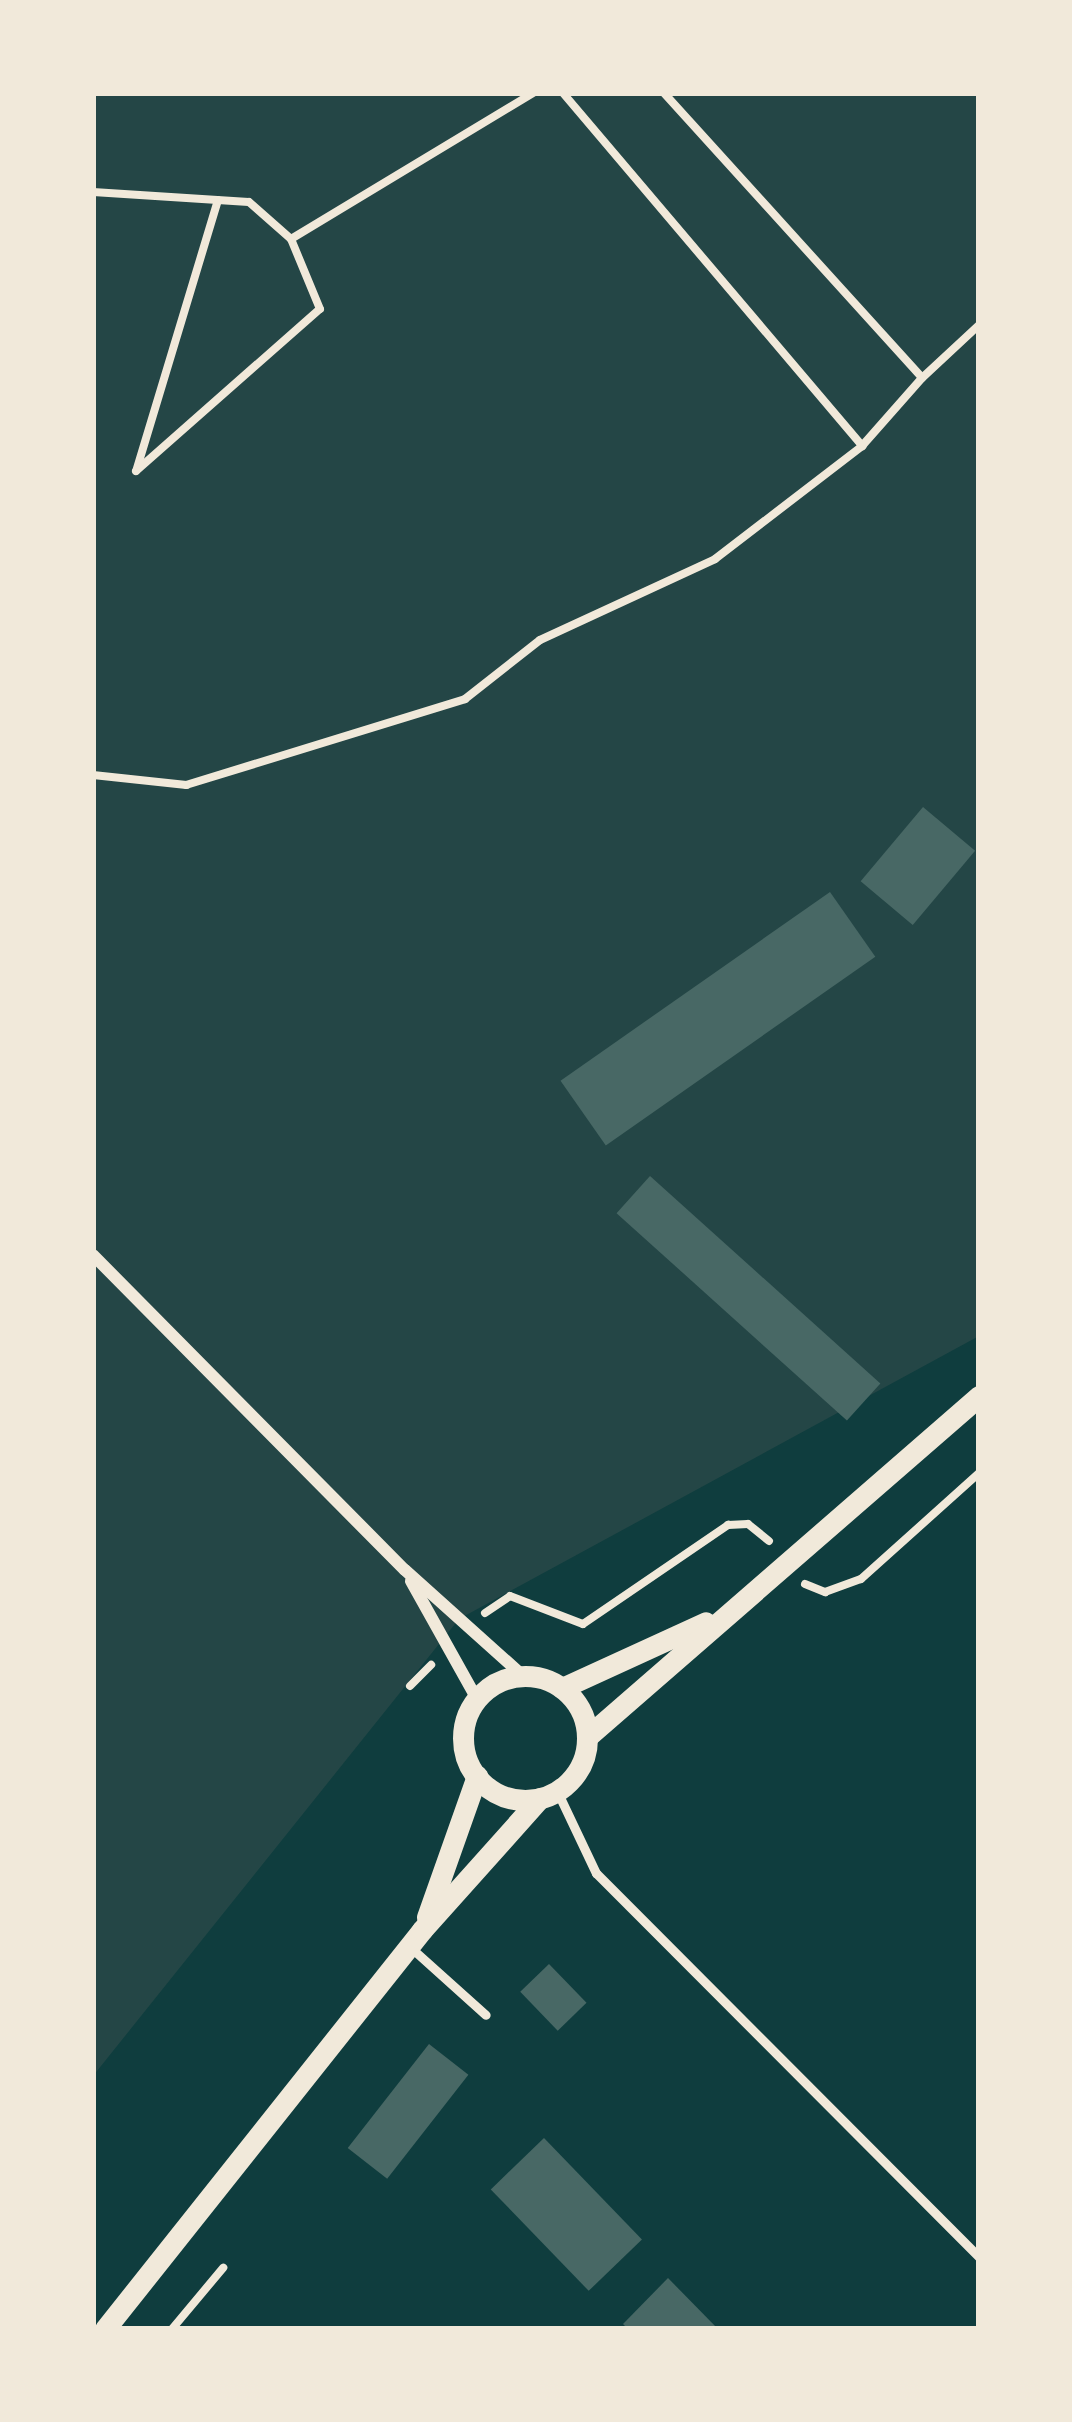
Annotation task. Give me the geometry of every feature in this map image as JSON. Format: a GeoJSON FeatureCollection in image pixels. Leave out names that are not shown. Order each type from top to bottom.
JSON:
{"type":"FeatureCollection","features":[{"type":"Feature","properties":{"kind":"street"},"geometry":{"type":"LineString","coordinates":[[93,1255],[405,1570],[523,1676],[562,1688],[580,1710],[587,1737],[580,1767],[415,1938],[105,2329]]}},
{"type":"Feature","properties":{"kind":"street"},"geometry":{"type":"LineString","coordinates":[[587,1737],[979,1396]]}},
{"type":"Feature","properties":{"kind":"street"},"geometry":{"type":"LineString","coordinates":[[405,1570],[477,1699]]}},
{"type":"Feature","properties":{"kind":"street"},"geometry":{"type":"LineString","coordinates":[[562,1688],[723,1615]]}},
{"type":"Feature","properties":{"kind":"street"},"geometry":{"type":"LineString","coordinates":[[523,1676],[477,1699],[464,1738],[477,1776],[506,1797],[548,1795]]}},
{"type":"Feature","properties":{"kind":"street"},"geometry":{"type":"LineString","coordinates":[[415,1938],[477,1776]]}},
{"type":"Feature","properties":{"kind":"lane"},"geometry":{"type":"LineString","coordinates":[[548,1795],[596,1873],[979,2257]]}},
{"type":"Feature","properties":{"kind":"lane"},"geometry":{"type":"LineString","coordinates":[[415,1938],[486,2015]]}},
{"type":"Feature","properties":{"kind":"path"},"geometry":{"type":"LineString","coordinates":[[291,239],[533,93]]}},
{"type":"Feature","properties":{"kind":"path"},"geometry":{"type":"LineString","coordinates":[[563,93],[862,446]]}},
{"type":"Feature","properties":{"kind":"path"},"geometry":{"type":"LineString","coordinates":[[664,93],[922,378]]}},
{"type":"Feature","properties":{"kind":"path"},"geometry":{"type":"LineString","coordinates":[[93,192],[218,200],[249,202],[291,239],[320,309],[136,471],[218,200]]}},
{"type":"Feature","properties":{"kind":"path"},"geometry":{"type":"LineString","coordinates":[[93,775],[186,785],[465,699],[540,640],[715,559],[862,446],[922,378],[979,325]]}},
{"type":"Feature","properties":{"kind":"path"},"geometry":{"type":"LineString","coordinates":[[811,1591],[861,1580],[979,1473]]}},
{"type":"Feature","properties":{"kind":"path"},"geometry":{"type":"LineString","coordinates":[[499,1600],[518,1598],[583,1624],[728,1525],[748,1524],[767,1539]]}},
{"type":"Feature","properties":{"kind":"path"},"geometry":{"type":"LineString","coordinates":[[172,2329],[223,2268]]}},
{"type":"Feature","properties":{"kind":"shaded area"},"geometry":{"type":"Polygon","coordinates":[[[93,93],[979,93],[979,1336],[459,1619],[93,2076],[93,93]]]}},
{"type":"Feature","properties":{"kind":"building"},"geometry":{"type":"Polygon","coordinates":[[[923,807],[975,851],[913,925],[861,881],[923,807]]]}},
{"type":"Feature","properties":{"kind":"building"},"geometry":{"type":"Polygon","coordinates":[[[830,892],[875,957],[606,1145],[560,1081],[830,892]]]}},
{"type":"Feature","properties":{"kind":"building"},"geometry":{"type":"Polygon","coordinates":[[[650,1176],[880,1383],[847,1421],[617,1213],[650,1176]]]}},
{"type":"Feature","properties":{"kind":"building"},"geometry":{"type":"Polygon","coordinates":[[[549,1964],[587,2003],[558,2031],[520,1992],[549,1964]]]}},
{"type":"Feature","properties":{"kind":"building"},"geometry":{"type":"Polygon","coordinates":[[[429,2044],[468,2075],[387,2179],[348,2148],[429,2044]]]}},
{"type":"Feature","properties":{"kind":"building"},"geometry":{"type":"Polygon","coordinates":[[[544,2138],[642,2239],[589,2291],[491,2189],[544,2138]]]}},
{"type":"Feature","properties":{"kind":"building"},"geometry":{"type":"Polygon","coordinates":[[[668,2278],[718,2329],[628,2329],[623,2324],[668,2278]]]}}]}
